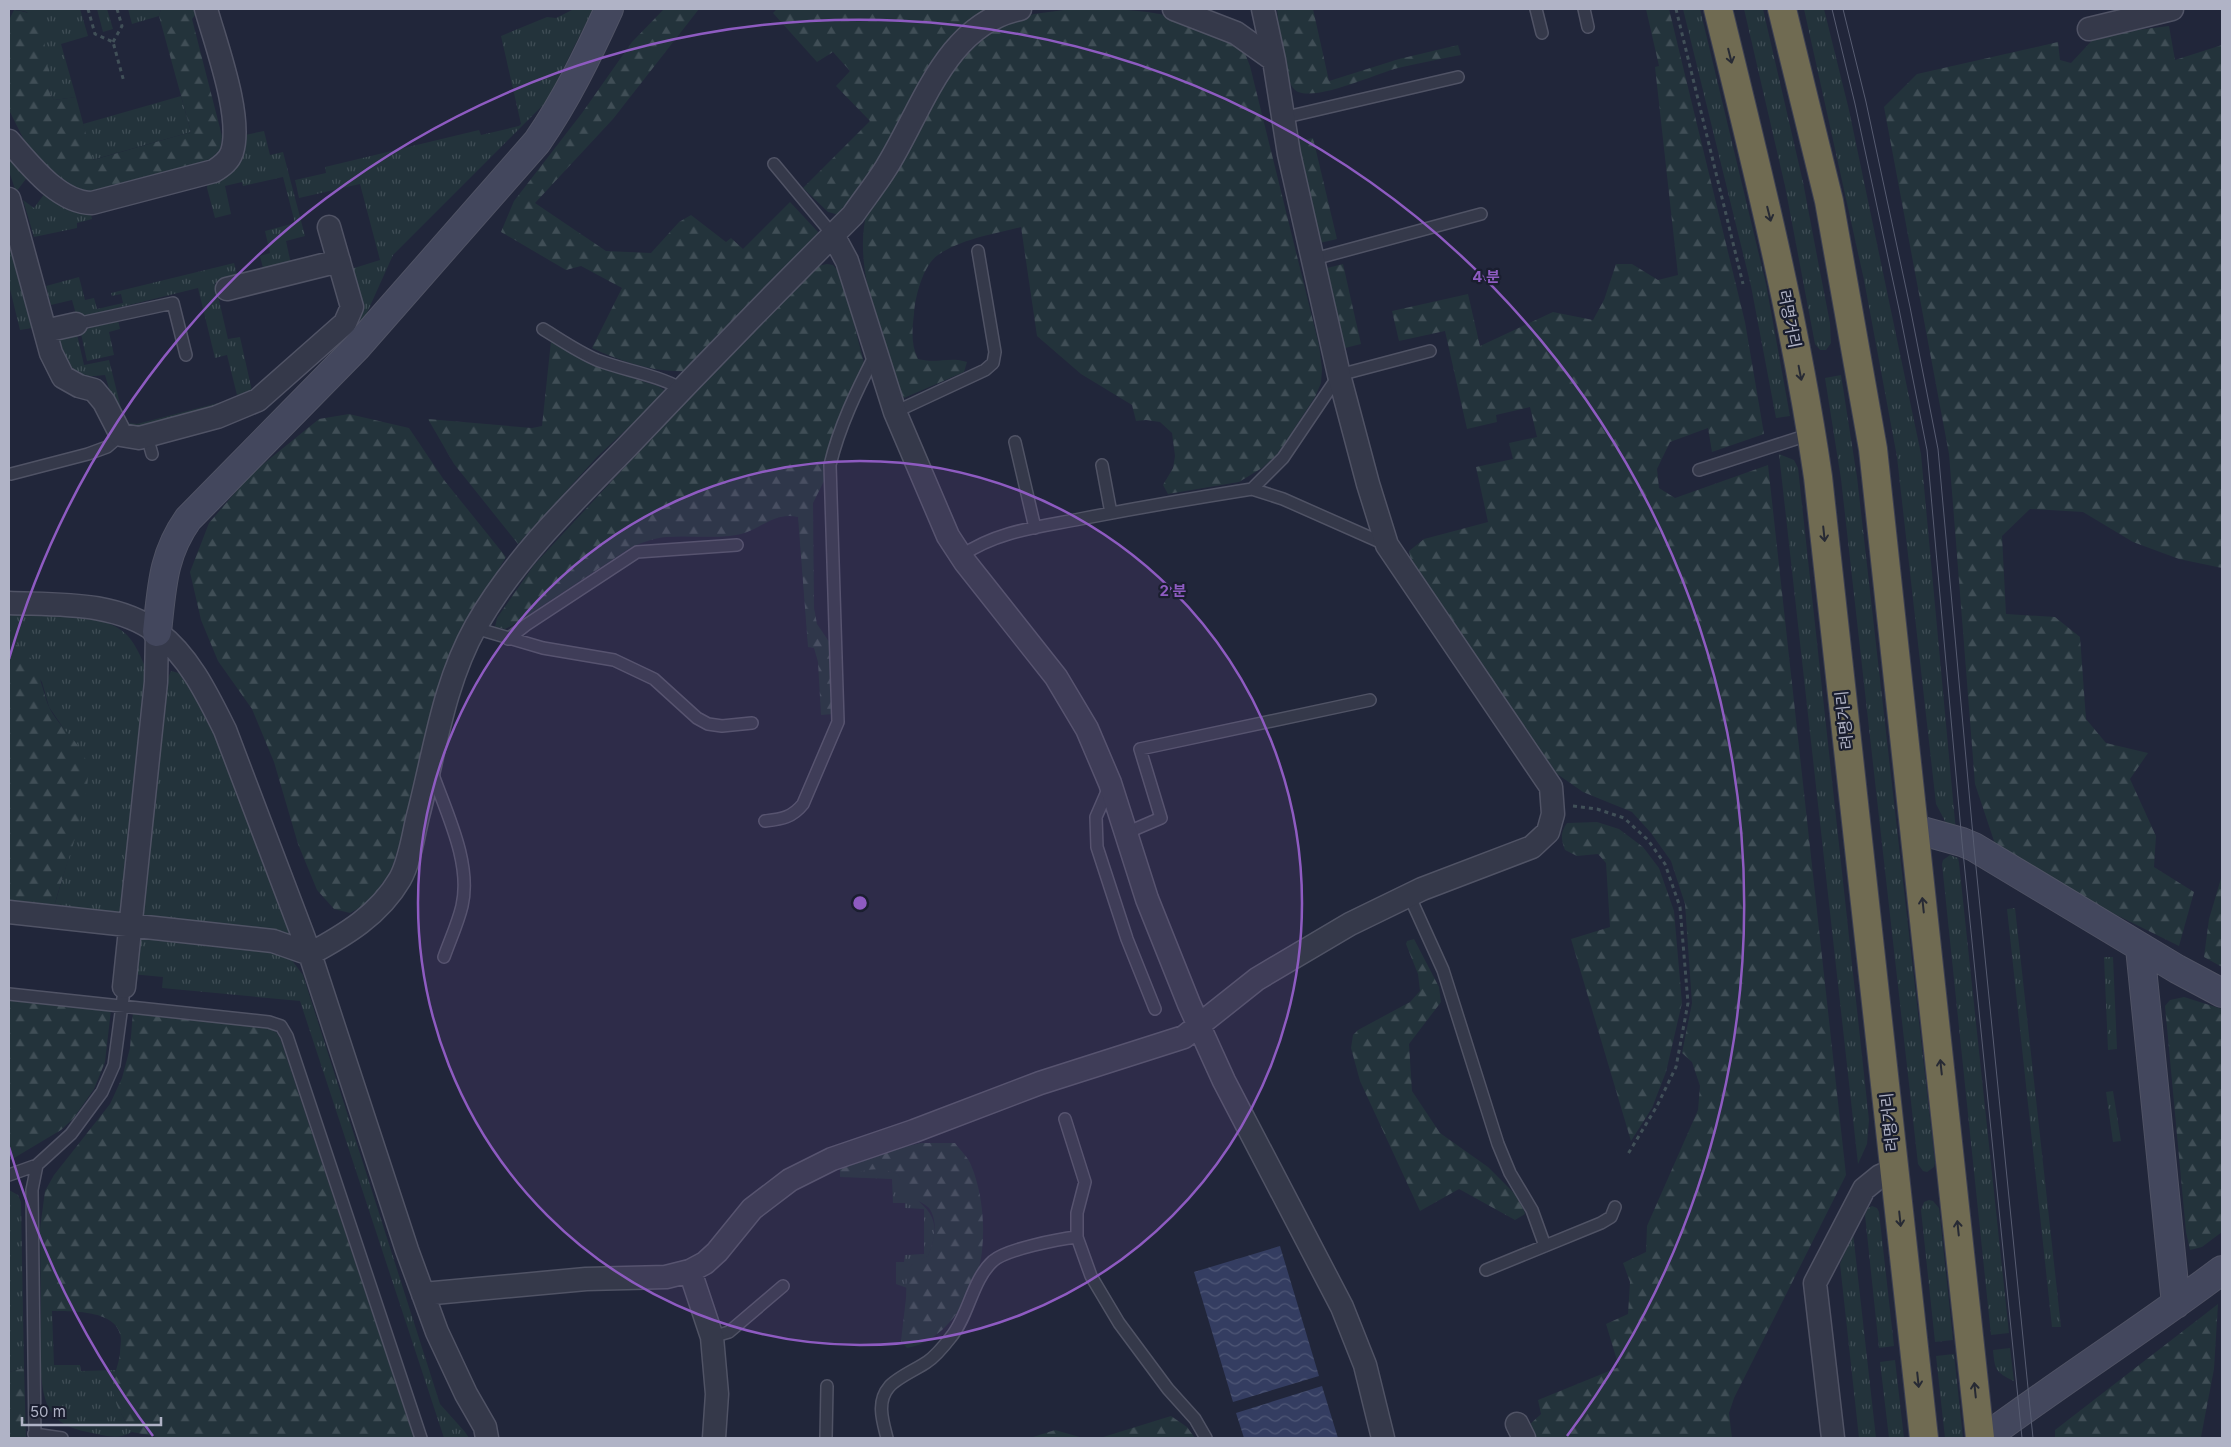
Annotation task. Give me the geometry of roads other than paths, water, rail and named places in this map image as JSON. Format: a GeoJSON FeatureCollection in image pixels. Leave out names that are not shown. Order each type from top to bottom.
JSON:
{"type":"FeatureCollection","features":[{"type":"Feature","properties":{"kind":"highway","name":"려명거리"},"geometry":{"type":"LineString","coordinates":[[1718,9],[1772,226],[1811,434],[1924,1438]]}},
{"type":"Feature","properties":{"kind":"highway"},"geometry":{"type":"LineString","coordinates":[[1782,9],[1829,202],[1873,448],[1980,1438]]}},
{"type":"Feature","properties":{"kind":"street"},"geometry":{"type":"LineString","coordinates":[[9,141],[38,173],[69,198],[82,203],[102,201],[214,171],[220,167],[232,152],[234,134],[233,111],[206,9]]}},
{"type":"Feature","properties":{"kind":"street"},"geometry":{"type":"LineString","coordinates":[[124,987],[156,682],[157,632],[168,557],[175,537],[188,519],[356,348],[536,142],[557,112],[580,72],[609,9]]}},
{"type":"Feature","properties":{"kind":"street"},"geometry":{"type":"LineString","coordinates":[[9,912],[273,941],[310,954],[350,932],[365,919],[385,900],[401,878],[448,692],[458,661],[475,628],[502,587],[544,533],[853,215],[886,168],[928,88],[954,50],[996,12],[1020,9]]}},
{"type":"Feature","properties":{"kind":"street"},"geometry":{"type":"LineString","coordinates":[[1174,9],[1236,33],[1274,60]]}},
{"type":"Feature","properties":{"kind":"street"},"geometry":{"type":"LineString","coordinates":[[423,1294],[586,1279],[666,1277],[690,1271],[705,1263],[717,1252],[752,1209],[790,1180],[832,1159],[914,1131],[1040,1083],[1184,1037],[1257,979],[1350,924],[1409,895],[1532,847],[1548,832],[1553,814],[1551,787],[1387,545],[1368,484],[1339,375],[1282,118],[1274,60],[1263,9]]}},
{"type":"Feature","properties":{"kind":"street"},"geometry":{"type":"LineString","coordinates":[[2089,29],[2172,9]]}},
{"type":"Feature","properties":{"kind":"street"},"geometry":{"type":"LineString","coordinates":[[9,199],[51,353],[63,378],[79,386],[94,390],[104,402],[121,436],[150,445],[258,400],[271,391],[345,323],[352,307],[330,227]]}},
{"type":"Feature","properties":{"kind":"street"},"geometry":{"type":"LineString","coordinates":[[833,235],[847,261],[895,412],[948,536],[961,556],[1056,677],[1087,730],[1110,783],[1147,899],[1189,1004],[1224,1081],[1342,1307],[1365,1365],[1383,1438]]}},
{"type":"Feature","properties":{"kind":"street"},"geometry":{"type":"LineString","coordinates":[[227,288],[339,261]]}},
{"type":"Feature","properties":{"kind":"street"},"geometry":{"type":"LineString","coordinates":[[45,331],[76,324]]}},
{"type":"Feature","properties":{"kind":"street"},"geometry":{"type":"LineString","coordinates":[[9,603],[97,608],[124,616],[157,632],[182,658],[207,695],[225,730],[310,954],[437,1332],[466,1394],[485,1427],[487,1438]]}},
{"type":"Feature","properties":{"kind":"street"},"geometry":{"type":"LineString","coordinates":[[1915,829],[1974,847],[2140,948],[2222,993]]}},
{"type":"Feature","properties":{"kind":"street"},"geometry":{"type":"LineString","coordinates":[[2140,948],[2176,1304]]}},
{"type":"Feature","properties":{"kind":"street"},"geometry":{"type":"LineString","coordinates":[[1833,1438],[1814,1283],[1864,1189],[1880,1176],[1894,1170]]}},
{"type":"Feature","properties":{"kind":"street"},"geometry":{"type":"LineString","coordinates":[[1986,1438],[2029,1405],[2222,1270]]}},
{"type":"Feature","properties":{"kind":"street"},"geometry":{"type":"LineString","coordinates":[[690,1271],[712,1337],[717,1394],[714,1438]]}},
{"type":"Feature","properties":{"kind":"lane"},"geometry":{"type":"LineString","coordinates":[[1536,9],[1542,33]]}},
{"type":"Feature","properties":{"kind":"lane"},"geometry":{"type":"LineString","coordinates":[[1584,9],[1588,27]]}},
{"type":"Feature","properties":{"kind":"lane"},"geometry":{"type":"LineString","coordinates":[[1282,118],[1458,78]]}},
{"type":"Feature","properties":{"kind":"lane"},"geometry":{"type":"LineString","coordinates":[[774,164],[833,235]]}},
{"type":"Feature","properties":{"kind":"lane"},"geometry":{"type":"LineString","coordinates":[[1314,259],[1481,214]]}},
{"type":"Feature","properties":{"kind":"lane"},"geometry":{"type":"LineString","coordinates":[[895,412],[985,370],[993,363],[995,352],[978,251]]}},
{"type":"Feature","properties":{"kind":"lane"},"geometry":{"type":"LineString","coordinates":[[76,324],[173,303],[186,355]]}},
{"type":"Feature","properties":{"kind":"lane"},"geometry":{"type":"LineString","coordinates":[[544,328],[576,350],[596,359],[624,369],[654,376],[682,389]]}},
{"type":"Feature","properties":{"kind":"lane"},"geometry":{"type":"LineString","coordinates":[[1252,489],[1283,458],[1339,375],[1430,351]]}},
{"type":"Feature","properties":{"kind":"lane"},"geometry":{"type":"LineString","coordinates":[[765,821],[783,819],[796,814],[803,804],[838,722],[830,466],[834,446],[857,391],[876,354]]}},
{"type":"Feature","properties":{"kind":"lane"},"geometry":{"type":"LineString","coordinates":[[1700,470],[1811,434]]}},
{"type":"Feature","properties":{"kind":"lane"},"geometry":{"type":"LineString","coordinates":[[11,474],[88,454],[107,447],[121,436]]}},
{"type":"Feature","properties":{"kind":"lane"},"geometry":{"type":"LineString","coordinates":[[1015,442],[1035,528]]}},
{"type":"Feature","properties":{"kind":"lane"},"geometry":{"type":"LineString","coordinates":[[1102,465],[1111,513]]}},
{"type":"Feature","properties":{"kind":"lane"},"geometry":{"type":"LineString","coordinates":[[961,556],[994,537],[1111,513],[1252,489],[1284,499],[1387,545]]}},
{"type":"Feature","properties":{"kind":"lane"},"geometry":{"type":"LineString","coordinates":[[508,639],[532,620],[637,552],[737,545]]}},
{"type":"Feature","properties":{"kind":"lane"},"geometry":{"type":"LineString","coordinates":[[475,628],[508,639],[566,653],[614,660],[628,665],[654,679],[697,718],[708,724],[722,726],[752,723]]}},
{"type":"Feature","properties":{"kind":"lane"},"geometry":{"type":"LineString","coordinates":[[1126,833],[1161,818],[1140,749],[1370,700]]}},
{"type":"Feature","properties":{"kind":"lane"},"geometry":{"type":"LineString","coordinates":[[430,768],[465,873],[462,905],[444,957]]}},
{"type":"Feature","properties":{"kind":"lane"},"geometry":{"type":"LineString","coordinates":[[1110,783],[1096,817],[1097,847],[1127,939],[1156,1009]]}},
{"type":"Feature","properties":{"kind":"lane"},"geometry":{"type":"LineString","coordinates":[[1409,895],[1443,970],[1498,1144],[1510,1172],[1532,1210],[1545,1246]]}},
{"type":"Feature","properties":{"kind":"lane"},"geometry":{"type":"LineString","coordinates":[[9,1175],[37,1165],[71,1134],[102,1092],[114,1065],[124,987]]}},
{"type":"Feature","properties":{"kind":"lane"},"geometry":{"type":"LineString","coordinates":[[9,994],[268,1022],[281,1026],[287,1036],[421,1438]]}},
{"type":"Feature","properties":{"kind":"lane"},"geometry":{"type":"LineString","coordinates":[[1065,1119],[1085,1182],[1077,1213],[1077,1237],[1091,1276],[1119,1324],[1168,1389],[1195,1419],[1206,1438]]}},
{"type":"Feature","properties":{"kind":"lane"},"geometry":{"type":"LineString","coordinates":[[37,1165],[31,1207],[34,1436],[62,1438]]}},
{"type":"Feature","properties":{"kind":"lane"},"geometry":{"type":"LineString","coordinates":[[1486,1270],[1611,1217],[1616,1207]]}},
{"type":"Feature","properties":{"kind":"lane"},"geometry":{"type":"LineString","coordinates":[[887,1438],[880,1409],[889,1387],[930,1361],[952,1336],[964,1316],[982,1276],[994,1261],[1004,1255],[1058,1239],[1077,1237]]}},
{"type":"Feature","properties":{"kind":"lane"},"geometry":{"type":"LineString","coordinates":[[712,1337],[729,1332],[783,1286]]}},
{"type":"Feature","properties":{"kind":"lane"},"geometry":{"type":"LineString","coordinates":[[826,1438],[827,1386]]}},
{"type":"Feature","properties":{"kind":"water"},"geometry":{"type":"Polygon","coordinates":[[[1280,1246],[1319,1376],[1233,1402],[1194,1272],[1280,1246]]]}},
{"type":"Feature","properties":{"kind":"water"},"geometry":{"type":"Polygon","coordinates":[[[1322,1386],[1338,1438],[1244,1438],[1236,1413],[1322,1386]]]}},
{"type":"Feature","properties":{"kind":"tram line"},"geometry":{"type":"LineString","coordinates":[[1832,9],[1855,104],[1927,450],[1962,842],[2022,1438]]}},
{"type":"Feature","properties":{"kind":"tram line"},"geometry":{"type":"LineString","coordinates":[[1843,9],[1866,102],[1938,449],[1974,847],[2033,1438]]}}]}
